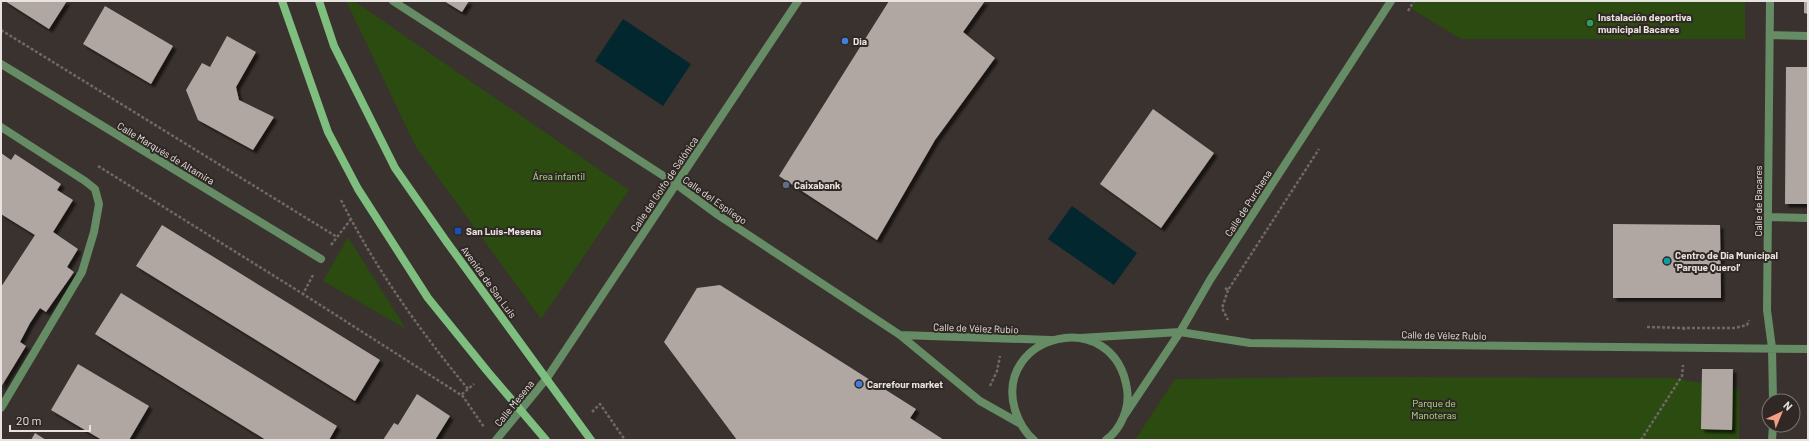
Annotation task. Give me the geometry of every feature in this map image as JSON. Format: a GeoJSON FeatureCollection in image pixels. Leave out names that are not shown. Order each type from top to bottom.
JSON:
{"type":"FeatureCollection","features":[{"type":"Feature","properties":{"kind":"street"},"geometry":{"type":"LineString","coordinates":[[282,1],[328,132],[358,189],[428,298],[546,440]]}},
{"type":"Feature","properties":{"kind":"street","name":"Avenida de San Luis"},"geometry":{"type":"LineString","coordinates":[[319,1],[334,46],[395,168],[446,241],[591,440]]}},
{"type":"Feature","properties":{"kind":"street","name":"Calle del Espliego"},"geometry":{"type":"LineString","coordinates":[[393,1],[676,184],[718,215],[900,335],[980,401],[1019,423]]}},
{"type":"Feature","properties":{"kind":"street","name":"Calle del Golfo de Salónica"},"geometry":{"type":"LineString","coordinates":[[547,378],[798,1]]}},
{"type":"Feature","properties":{"kind":"street","name":"Calle de Purchena"},"geometry":{"type":"LineString","coordinates":[[1108,439],[1118,427],[1180,332],[1210,280],[1391,1]]}},
{"type":"Feature","properties":{"kind":"street","name":"Calle de Bacares"},"geometry":{"type":"LineString","coordinates":[[1770,1],[1767,310],[1772,348],[1773,393]]}},
{"type":"Feature","properties":{"kind":"street"},"geometry":{"type":"LineString","coordinates":[[1770,35],[1808,36]]}},
{"type":"Feature","properties":{"kind":"street","name":"Calle Marqués de Altamira"},"geometry":{"type":"LineString","coordinates":[[1,64],[321,259]]}},
{"type":"Feature","properties":{"kind":"street"},"geometry":{"type":"LineString","coordinates":[[1,127],[85,181],[95,190],[99,204],[94,232],[82,272],[1,408]]}},
{"type":"Feature","properties":{"kind":"street"},"geometry":{"type":"LineString","coordinates":[[1768,217],[1808,218]]}},
{"type":"Feature","properties":{"kind":"street","name":"Calle de Vélez Rubio"},"geometry":{"type":"LineString","coordinates":[[900,335],[1051,340],[1065,337],[1080,338],[1180,332],[1250,343],[1808,349]]}},
{"type":"Feature","properties":{"kind":"street"},"geometry":{"type":"LineString","coordinates":[[1080,338],[1099,345],[1115,358],[1125,376],[1128,396],[1124,416]]}},
{"type":"Feature","properties":{"kind":"street"},"geometry":{"type":"LineString","coordinates":[[1034,440],[1028,436],[1019,423],[1012,399],[1015,374],[1030,353],[1051,340]]}},
{"type":"Feature","properties":{"kind":"street","name":"Calle Mesena"},"geometry":{"type":"LineString","coordinates":[[496,440],[547,378]]}},
{"type":"Feature","properties":{"kind":"path"},"geometry":{"type":"LineString","coordinates":[[1,30],[338,237]]}},
{"type":"Feature","properties":{"kind":"path"},"geometry":{"type":"LineString","coordinates":[[94,164],[462,395],[476,419],[485,429]]}},
{"type":"Feature","properties":{"kind":"path"},"geometry":{"type":"LineString","coordinates":[[303,294],[321,259],[351,219]]}},
{"type":"Feature","properties":{"kind":"path"},"geometry":{"type":"LineString","coordinates":[[1228,290],[1222,308],[1228,320],[1235,322]]}},
{"type":"Feature","properties":{"kind":"path"},"geometry":{"type":"LineString","coordinates":[[1641,440],[1682,376],[1684,328],[1735,328],[1747,326],[1752,316]]}},
{"type":"Feature","properties":{"kind":"path"},"geometry":{"type":"LineString","coordinates":[[987,391],[997,371],[1001,352]]}},
{"type":"Feature","properties":{"kind":"path"},"geometry":{"type":"LineString","coordinates":[[462,395],[488,372]]}},
{"type":"Feature","properties":{"kind":"green space","name":"Área infantil"},"geometry":{"type":"Polygon","coordinates":[[[346,1],[354,1],[629,190],[541,319],[416,147],[346,1]]]}},
{"type":"Feature","properties":{"kind":"green space","name":"Instalación deportiva municipal Bacares"},"geometry":{"type":"Polygon","coordinates":[[[1415,1],[1745,1],[1745,39],[1461,39],[1410,8],[1415,1]]]}},
{"type":"Feature","properties":{"kind":"green space"},"geometry":{"type":"Polygon","coordinates":[[[348,237],[406,329],[323,281],[348,237]]]}},
{"type":"Feature","properties":{"kind":"green space","name":"Parque de Manoteras"},"geometry":{"type":"Polygon","coordinates":[[[1339,377],[1672,378],[1739,389],[1739,440],[1135,440],[1175,379],[1339,377]]]}},
{"type":"Feature","properties":{"kind":"water"},"geometry":{"type":"Polygon","coordinates":[[[623,19],[691,64],[663,106],[595,61],[623,19]]]}},
{"type":"Feature","properties":{"kind":"water"},"geometry":{"type":"Polygon","coordinates":[[[1072,206],[1137,253],[1114,285],[1048,239],[1072,206]]]}},
{"type":"Feature","properties":{"kind":"building"},"geometry":{"type":"Polygon","coordinates":[[[5,1],[67,1],[49,29],[5,1]]]}},
{"type":"Feature","properties":{"kind":"building"},"geometry":{"type":"Polygon","coordinates":[[[444,1],[469,1],[462,12],[444,1]]]}},
{"type":"Feature","properties":{"kind":"building"},"geometry":{"type":"Polygon","coordinates":[[[889,1],[985,1],[963,32],[995,58],[935,140],[877,240],[779,176],[889,1]]]}},
{"type":"Feature","properties":{"kind":"building"},"geometry":{"type":"Polygon","coordinates":[[[1804,1],[1808,1],[1808,14],[1804,13],[1804,1]]]}},
{"type":"Feature","properties":{"kind":"building"},"geometry":{"type":"Polygon","coordinates":[[[105,6],[173,46],[151,84],[83,44],[105,6]]]}},
{"type":"Feature","properties":{"kind":"building"},"geometry":{"type":"Polygon","coordinates":[[[227,36],[256,52],[236,87],[239,100],[274,117],[253,150],[198,120],[186,90],[202,63],[210,67],[227,36]]]}},
{"type":"Feature","properties":{"kind":"building"},"geometry":{"type":"Polygon","coordinates":[[[1786,67],[1808,67],[1808,204],[1785,204],[1786,67]]]}},
{"type":"Feature","properties":{"kind":"building"},"geometry":{"type":"Polygon","coordinates":[[[1153,109],[1214,153],[1161,228],[1100,184],[1153,109]]]}},
{"type":"Feature","properties":{"kind":"building"},"geometry":{"type":"Polygon","coordinates":[[[1,153],[11,160],[15,154],[61,184],[57,190],[73,200],[53,232],[78,249],[67,267],[74,272],[46,312],[40,308],[30,323],[20,342],[26,346],[1,387],[1,287],[35,235],[1,214],[1,153]]]}},
{"type":"Feature","properties":{"kind":"building","name":"Centro de Día Municipal 'Parque Querol'"},"geometry":{"type":"Polygon","coordinates":[[[1613,224],[1720,225],[1721,298],[1613,298],[1613,224]]]}},
{"type":"Feature","properties":{"kind":"building"},"geometry":{"type":"Polygon","coordinates":[[[162,225],[380,360],[355,401],[136,266],[162,225]]]}},
{"type":"Feature","properties":{"kind":"building"},"geometry":{"type":"Polygon","coordinates":[[[720,285],[916,409],[910,418],[944,440],[737,440],[664,342],[697,288],[720,285]]]}},
{"type":"Feature","properties":{"kind":"building"},"geometry":{"type":"Polygon","coordinates":[[[121,293],[337,426],[329,440],[266,440],[95,334],[121,293]]]}},
{"type":"Feature","properties":{"kind":"building"},"geometry":{"type":"Polygon","coordinates":[[[78,364],[149,406],[129,440],[102,440],[51,410],[78,364]]]}},
{"type":"Feature","properties":{"kind":"building"},"geometry":{"type":"Polygon","coordinates":[[[1702,369],[1733,369],[1732,430],[1701,429],[1702,369]]]}},
{"type":"Feature","properties":{"kind":"building"},"geometry":{"type":"Polygon","coordinates":[[[417,394],[450,416],[435,440],[383,440],[394,423],[398,425],[417,394]]]}},
{"type":"Feature","properties":{"kind":"building"},"geometry":{"type":"Polygon","coordinates":[[[35,433],[46,440],[31,440],[35,433]]]}},
{"type":"Feature","properties":{"kind":"place","name":"Instalación deportiva municipal Bacares"},"geometry":{"type":"Point","coordinates":[1590,23]}},
{"type":"Feature","properties":{"kind":"place","name":"Dia"},"geometry":{"type":"Point","coordinates":[845,41]}},
{"type":"Feature","properties":{"kind":"place","name":"Caixabank"},"geometry":{"type":"Point","coordinates":[786,185]}},
{"type":"Feature","properties":{"kind":"place","name":"San Luis-Mesena"},"geometry":{"type":"Point","coordinates":[458,231]}},
{"type":"Feature","properties":{"kind":"place","name":"Centro de Día Municipal 'Parque Querol'"},"geometry":{"type":"Point","coordinates":[1667,261]}},
{"type":"Feature","properties":{"kind":"place","name":"Carrefour market"},"geometry":{"type":"Point","coordinates":[859,384]}}]}
